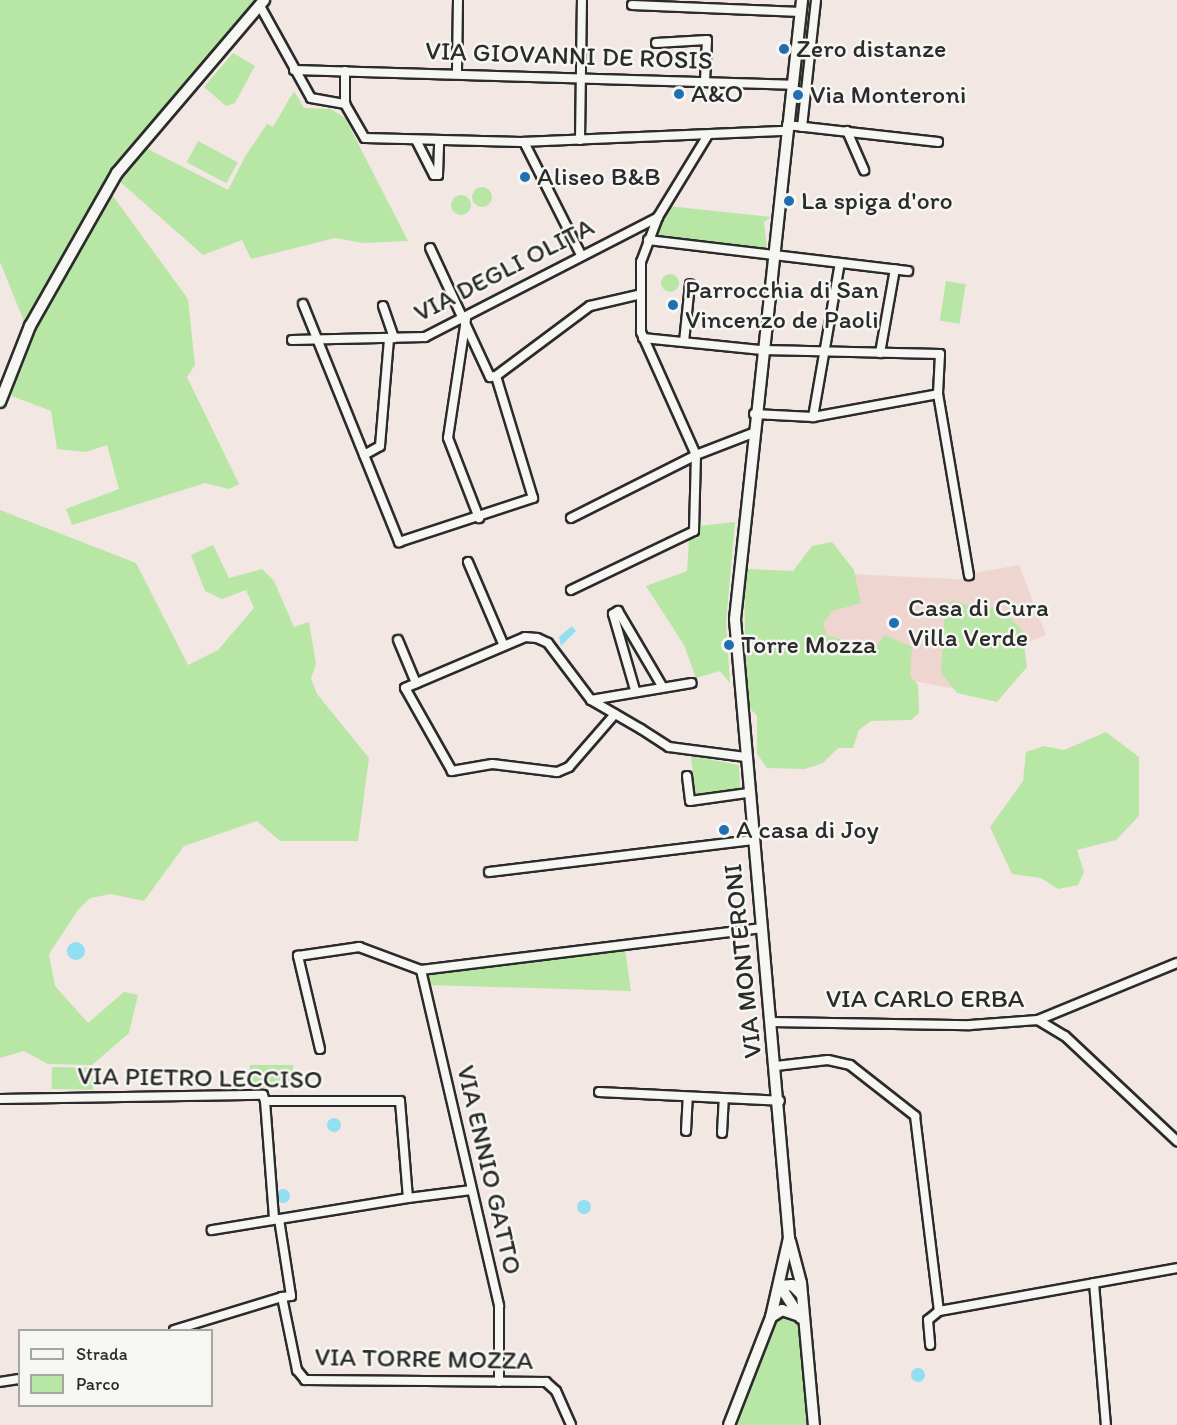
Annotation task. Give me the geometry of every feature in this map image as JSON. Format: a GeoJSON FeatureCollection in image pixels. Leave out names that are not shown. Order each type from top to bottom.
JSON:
{"type":"FeatureCollection","features":[{"type":"Feature","properties":{"kind":"main road","name":"VIA MONTERONI"},"geometry":{"type":"LineString","coordinates":[[802,0],[754,414],[735,619],[748,794],[780,1101],[789,1238],[802,1294],[802,1321],[814,1425]]}},
{"type":"Feature","properties":{"kind":"main road"},"geometry":{"type":"LineString","coordinates":[[0,402],[34,318],[117,173],[262,3]]}},
{"type":"Feature","properties":{"kind":"main road","name":"VIA MONTERONI"},"geometry":{"type":"LineString","coordinates":[[729,1425],[771,1317],[780,1286],[789,1238]]}},
{"type":"Feature","properties":{"kind":"main road"},"geometry":{"type":"LineString","coordinates":[[780,1286],[792,1285],[802,1294]]}},
{"type":"Feature","properties":{"kind":"main road","name":"VIA MONTERONI"},"geometry":{"type":"LineString","coordinates":[[780,1286],[802,1321]]}},
{"type":"Feature","properties":{"kind":"main road"},"geometry":{"type":"LineString","coordinates":[[771,1317],[789,1310],[802,1321]]}},
{"type":"Feature","properties":{"kind":"street"},"geometry":{"type":"LineString","coordinates":[[457,71],[458,0]]}},
{"type":"Feature","properties":{"kind":"street"},"geometry":{"type":"LineString","coordinates":[[580,140],[582,0]]}},
{"type":"Feature","properties":{"kind":"street"},"geometry":{"type":"LineString","coordinates":[[802,127],[816,0]]}},
{"type":"Feature","properties":{"kind":"street"},"geometry":{"type":"LineString","coordinates":[[262,3],[294,70],[311,99],[345,104]]}},
{"type":"Feature","properties":{"kind":"street"},"geometry":{"type":"LineString","coordinates":[[632,5],[801,12]]}},
{"type":"Feature","properties":{"kind":"street"},"geometry":{"type":"LineString","coordinates":[[657,42],[708,40],[705,81]]}},
{"type":"Feature","properties":{"kind":"street","name":"VIA GIOVANNI DE ROSIS"},"geometry":{"type":"LineString","coordinates":[[294,70],[457,71],[792,85]]}},
{"type":"Feature","properties":{"kind":"street"},"geometry":{"type":"LineString","coordinates":[[345,71],[345,104],[365,138],[524,142],[708,135],[802,127],[938,142]]}},
{"type":"Feature","properties":{"kind":"street"},"geometry":{"type":"LineString","coordinates":[[847,131],[864,170]]}},
{"type":"Feature","properties":{"kind":"street"},"geometry":{"type":"LineString","coordinates":[[571,590],[694,531],[696,455],[644,338],[637,295],[648,240],[658,217],[708,135]]}},
{"type":"Feature","properties":{"kind":"street"},"geometry":{"type":"LineString","coordinates":[[416,140],[438,175],[439,140]]}},
{"type":"Feature","properties":{"kind":"street"},"geometry":{"type":"LineString","coordinates":[[524,142],[581,255]]}},
{"type":"Feature","properties":{"kind":"street","name":"VIA DEGLI OLITA"},"geometry":{"type":"LineString","coordinates":[[292,340],[425,338],[658,217]]}},
{"type":"Feature","properties":{"kind":"street"},"geometry":{"type":"LineString","coordinates":[[648,240],[908,271]]}},
{"type":"Feature","properties":{"kind":"street"},"geometry":{"type":"LineString","coordinates":[[430,248],[466,317],[490,377],[496,376],[590,306],[637,295]]}},
{"type":"Feature","properties":{"kind":"street"},"geometry":{"type":"LineString","coordinates":[[813,417],[840,263]]}},
{"type":"Feature","properties":{"kind":"street"},"geometry":{"type":"LineString","coordinates":[[880,352],[895,269]]}},
{"type":"Feature","properties":{"kind":"street"},"geometry":{"type":"LineString","coordinates":[[684,342],[690,284]]}},
{"type":"Feature","properties":{"kind":"street"},"geometry":{"type":"LineString","coordinates":[[303,304],[399,542],[479,518],[533,498],[496,376]]}},
{"type":"Feature","properties":{"kind":"street"},"geometry":{"type":"LineString","coordinates":[[364,455],[380,447],[392,338],[383,306]]}},
{"type":"Feature","properties":{"kind":"street"},"geometry":{"type":"LineString","coordinates":[[466,317],[448,438],[479,518]]}},
{"type":"Feature","properties":{"kind":"street"},"geometry":{"type":"LineString","coordinates":[[644,338],[762,350],[940,354],[938,394],[969,575]]}},
{"type":"Feature","properties":{"kind":"street"},"geometry":{"type":"LineString","coordinates":[[754,414],[813,417],[938,394]]}},
{"type":"Feature","properties":{"kind":"street"},"geometry":{"type":"LineString","coordinates":[[571,518],[696,455],[753,433]]}},
{"type":"Feature","properties":{"kind":"street"},"geometry":{"type":"LineString","coordinates":[[468,562],[504,646]]}},
{"type":"Feature","properties":{"kind":"street"},"geometry":{"type":"LineString","coordinates":[[635,690],[613,614],[618,611],[662,686]]}},
{"type":"Feature","properties":{"kind":"street"},"geometry":{"type":"LineString","coordinates":[[615,714],[569,767],[557,772],[492,764],[452,771],[405,688],[525,637],[548,643],[591,700],[615,714],[669,747],[745,758]]}},
{"type":"Feature","properties":{"kind":"street"},"geometry":{"type":"LineString","coordinates":[[398,640],[416,683]]}},
{"type":"Feature","properties":{"kind":"street"},"geometry":{"type":"LineString","coordinates":[[591,700],[635,690],[692,683]]}},
{"type":"Feature","properties":{"kind":"street"},"geometry":{"type":"LineString","coordinates":[[687,776],[690,801],[748,794]]}},
{"type":"Feature","properties":{"kind":"street"},"geometry":{"type":"LineString","coordinates":[[489,872],[753,840]]}},
{"type":"Feature","properties":{"kind":"street"},"geometry":{"type":"LineString","coordinates":[[320,1048],[298,956],[359,946],[422,970],[762,928]]}},
{"type":"Feature","properties":{"kind":"street","name":"VIA CARLO ERBA"},"geometry":{"type":"LineString","coordinates":[[771,1022],[980,1025],[1038,1020],[1177,963]]}},
{"type":"Feature","properties":{"kind":"street","name":"VIA ENNIO GATTO"},"geometry":{"type":"LineString","coordinates":[[422,970],[499,1306],[499,1382]]}},
{"type":"Feature","properties":{"kind":"street"},"geometry":{"type":"LineString","coordinates":[[1038,1020],[1065,1036],[1177,1141]]}},
{"type":"Feature","properties":{"kind":"street"},"geometry":{"type":"LineString","coordinates":[[776,1066],[828,1060],[850,1065],[915,1116],[939,1311]]}},
{"type":"Feature","properties":{"kind":"street"},"geometry":{"type":"LineString","coordinates":[[599,1092],[780,1101]]}},
{"type":"Feature","properties":{"kind":"street","name":"VIA PIETRO LECCISO"},"geometry":{"type":"LineString","coordinates":[[0,1099],[263,1095],[266,1101],[400,1101],[408,1198]]}},
{"type":"Feature","properties":{"kind":"street"},"geometry":{"type":"LineString","coordinates":[[686,1131],[688,1097]]}},
{"type":"Feature","properties":{"kind":"street"},"geometry":{"type":"LineString","coordinates":[[722,1133],[724,1099]]}},
{"type":"Feature","properties":{"kind":"street"},"geometry":{"type":"LineString","coordinates":[[177,1329],[291,1296],[277,1219],[266,1101]]}},
{"type":"Feature","properties":{"kind":"street"},"geometry":{"type":"LineString","coordinates":[[212,1230],[408,1198],[472,1190]]}},
{"type":"Feature","properties":{"kind":"street"},"geometry":{"type":"LineString","coordinates":[[930,1345],[928,1320],[939,1311],[1177,1268]]}},
{"type":"Feature","properties":{"kind":"street"},"geometry":{"type":"LineString","coordinates":[[1094,1283],[1107,1425]]}},
{"type":"Feature","properties":{"kind":"street","name":"VIA TORRE MOZZA"},"geometry":{"type":"LineString","coordinates":[[282,1297],[297,1370],[304,1380],[550,1384],[571,1425]]}},
{"type":"Feature","properties":{"kind":"street"},"geometry":{"type":"LineString","coordinates":[[0,1382],[18,1379]]}},
{"type":"Feature","properties":{"kind":"shaded area","name":"Casa di Cura Villa Verde"},"geometry":{"type":"Polygon","coordinates":[[[1019,565],[1046,635],[992,656],[976,693],[909,680],[842,678],[744,569],[975,580],[974,573],[1019,565]]]}},
{"type":"Feature","properties":{"kind":"green space"},"geometry":{"type":"Polygon","coordinates":[[[0,0],[257,0],[87,216],[25,324],[0,262],[0,0]]]}},
{"type":"Feature","properties":{"kind":"green space"},"geometry":{"type":"Polygon","coordinates":[[[233,53],[255,66],[235,103],[226,106],[204,87],[233,53]]]}},
{"type":"Feature","properties":{"kind":"green space"},"geometry":{"type":"Polygon","coordinates":[[[294,91],[304,108],[331,109],[345,118],[408,241],[363,243],[335,238],[251,259],[242,240],[203,255],[118,180],[146,148],[228,190],[246,155],[267,124],[273,127],[294,91]]]}},
{"type":"Feature","properties":{"kind":"green space"},"geometry":{"type":"Polygon","coordinates":[[[198,141],[238,162],[226,183],[187,162],[198,141]]]}},
{"type":"Feature","properties":{"kind":"green space"},"geometry":{"type":"Polygon","coordinates":[[[482,187],[489,190],[492,197],[489,204],[482,207],[475,204],[472,197],[475,190],[482,187]]]}},
{"type":"Feature","properties":{"kind":"green space"},"geometry":{"type":"Polygon","coordinates":[[[110,192],[188,299],[195,365],[187,377],[239,484],[229,489],[205,483],[72,525],[66,509],[119,489],[107,445],[86,452],[57,449],[51,411],[12,396],[9,377],[31,327],[110,192]]]}},
{"type":"Feature","properties":{"kind":"green space"},"geometry":{"type":"Polygon","coordinates":[[[461,195],[468,198],[471,205],[468,212],[461,215],[454,212],[451,205],[454,198],[461,195]]]}},
{"type":"Feature","properties":{"kind":"green space"},"geometry":{"type":"Polygon","coordinates":[[[668,206],[771,217],[764,222],[767,249],[655,237],[668,206]]]}},
{"type":"Feature","properties":{"kind":"green space"},"geometry":{"type":"Polygon","coordinates":[[[670,274],[676,277],[679,283],[676,289],[670,292],[664,289],[661,283],[664,277],[670,274]]]}},
{"type":"Feature","properties":{"kind":"green space"},"geometry":{"type":"Polygon","coordinates":[[[946,281],[966,284],[959,324],[940,321],[946,281]]]}},
{"type":"Feature","properties":{"kind":"green space"},"geometry":{"type":"Polygon","coordinates":[[[0,510],[136,563],[188,665],[218,650],[254,608],[246,590],[222,599],[205,591],[191,555],[213,545],[229,578],[262,569],[274,581],[294,627],[309,622],[316,664],[311,678],[317,694],[369,758],[358,841],[280,841],[257,821],[184,846],[144,901],[111,894],[90,898],[78,910],[49,954],[55,986],[88,1023],[124,992],[138,995],[129,1033],[92,1065],[48,1064],[24,1051],[0,1058],[0,510]]]}},
{"type":"Feature","properties":{"kind":"green space"},"geometry":{"type":"Polygon","coordinates":[[[735,522],[726,623],[730,683],[720,671],[696,678],[684,645],[646,586],[687,571],[689,539],[698,538],[699,526],[735,522]]]}},
{"type":"Feature","properties":{"kind":"green space"},"geometry":{"type":"Polygon","coordinates":[[[832,542],[854,570],[861,603],[832,611],[823,623],[827,636],[841,639],[853,650],[872,652],[885,635],[912,647],[910,676],[918,685],[919,713],[911,720],[871,721],[859,730],[853,748],[838,748],[823,763],[805,769],[767,768],[757,754],[757,716],[746,704],[744,569],[793,571],[812,546],[832,542]]]}},
{"type":"Feature","properties":{"kind":"green space"},"geometry":{"type":"Polygon","coordinates":[[[953,600],[979,610],[998,606],[1022,630],[1027,667],[997,702],[957,693],[941,673],[945,606],[953,600]]]}},
{"type":"Feature","properties":{"kind":"green space"},"geometry":{"type":"Polygon","coordinates":[[[1106,732],[1139,757],[1139,816],[1116,840],[1077,850],[1084,872],[1078,885],[1058,889],[1041,878],[1012,874],[990,827],[1023,781],[1026,752],[1044,746],[1064,750],[1106,732]]]}},
{"type":"Feature","properties":{"kind":"green space"},"geometry":{"type":"Polygon","coordinates":[[[691,756],[739,765],[740,789],[695,794],[691,756]]]}},
{"type":"Feature","properties":{"kind":"green space"},"geometry":{"type":"Polygon","coordinates":[[[625,949],[631,991],[429,985],[426,975],[625,949]]]}},
{"type":"Feature","properties":{"kind":"green space"},"geometry":{"type":"Polygon","coordinates":[[[250,1065],[293,1065],[293,1088],[250,1088],[250,1065]]]}},
{"type":"Feature","properties":{"kind":"green space"},"geometry":{"type":"Polygon","coordinates":[[[52,1067],[93,1068],[93,1090],[52,1089],[52,1067]]]}},
{"type":"Feature","properties":{"kind":"green space"},"geometry":{"type":"Polygon","coordinates":[[[777,1315],[797,1322],[808,1425],[733,1425],[777,1315]]]}},
{"type":"Feature","properties":{"kind":"water"},"geometry":{"type":"Polygon","coordinates":[[[572,626],[576,631],[561,646],[559,637],[572,626]]]}},
{"type":"Feature","properties":{"kind":"water"},"geometry":{"type":"Polygon","coordinates":[[[76,942],[84,947],[85,951],[80,959],[76,960],[68,955],[67,951],[72,943],[76,942]]]}},
{"type":"Feature","properties":{"kind":"water"},"geometry":{"type":"Polygon","coordinates":[[[334,1118],[339,1120],[341,1125],[339,1130],[334,1132],[329,1130],[327,1125],[329,1120],[334,1118]]]}},
{"type":"Feature","properties":{"kind":"water"},"geometry":{"type":"Polygon","coordinates":[[[283,1189],[288,1191],[290,1196],[288,1201],[283,1203],[278,1201],[276,1196],[278,1191],[283,1189]]]}},
{"type":"Feature","properties":{"kind":"water"},"geometry":{"type":"Polygon","coordinates":[[[581,1200],[587,1200],[591,1207],[587,1214],[581,1214],[577,1210],[577,1204],[581,1200]]]}},
{"type":"Feature","properties":{"kind":"water"},"geometry":{"type":"Polygon","coordinates":[[[915,1368],[921,1368],[925,1375],[921,1382],[915,1382],[911,1378],[911,1372],[915,1368]]]}},
{"type":"Feature","properties":{"kind":"place","name":"Zero distanze"},"geometry":{"type":"Point","coordinates":[784,49]}},
{"type":"Feature","properties":{"kind":"place","name":"A&O"},"geometry":{"type":"Point","coordinates":[679,94]}},
{"type":"Feature","properties":{"kind":"place","name":"Via Monteroni"},"geometry":{"type":"Point","coordinates":[798,95]}},
{"type":"Feature","properties":{"kind":"place","name":"Aliseo B&B"},"geometry":{"type":"Point","coordinates":[525,177]}},
{"type":"Feature","properties":{"kind":"place","name":"La spiga d'oro"},"geometry":{"type":"Point","coordinates":[789,201]}},
{"type":"Feature","properties":{"kind":"place","name":"Parrocchia di San Vincenzo de Paoli"},"geometry":{"type":"Point","coordinates":[673,305]}},
{"type":"Feature","properties":{"kind":"place","name":"Casa di Cura Villa Verde"},"geometry":{"type":"Point","coordinates":[894,623]}},
{"type":"Feature","properties":{"kind":"place","name":"Torre Mozza"},"geometry":{"type":"Point","coordinates":[729,645]}},
{"type":"Feature","properties":{"kind":"place","name":"A casa di Joy"},"geometry":{"type":"Point","coordinates":[724,830]}}]}
